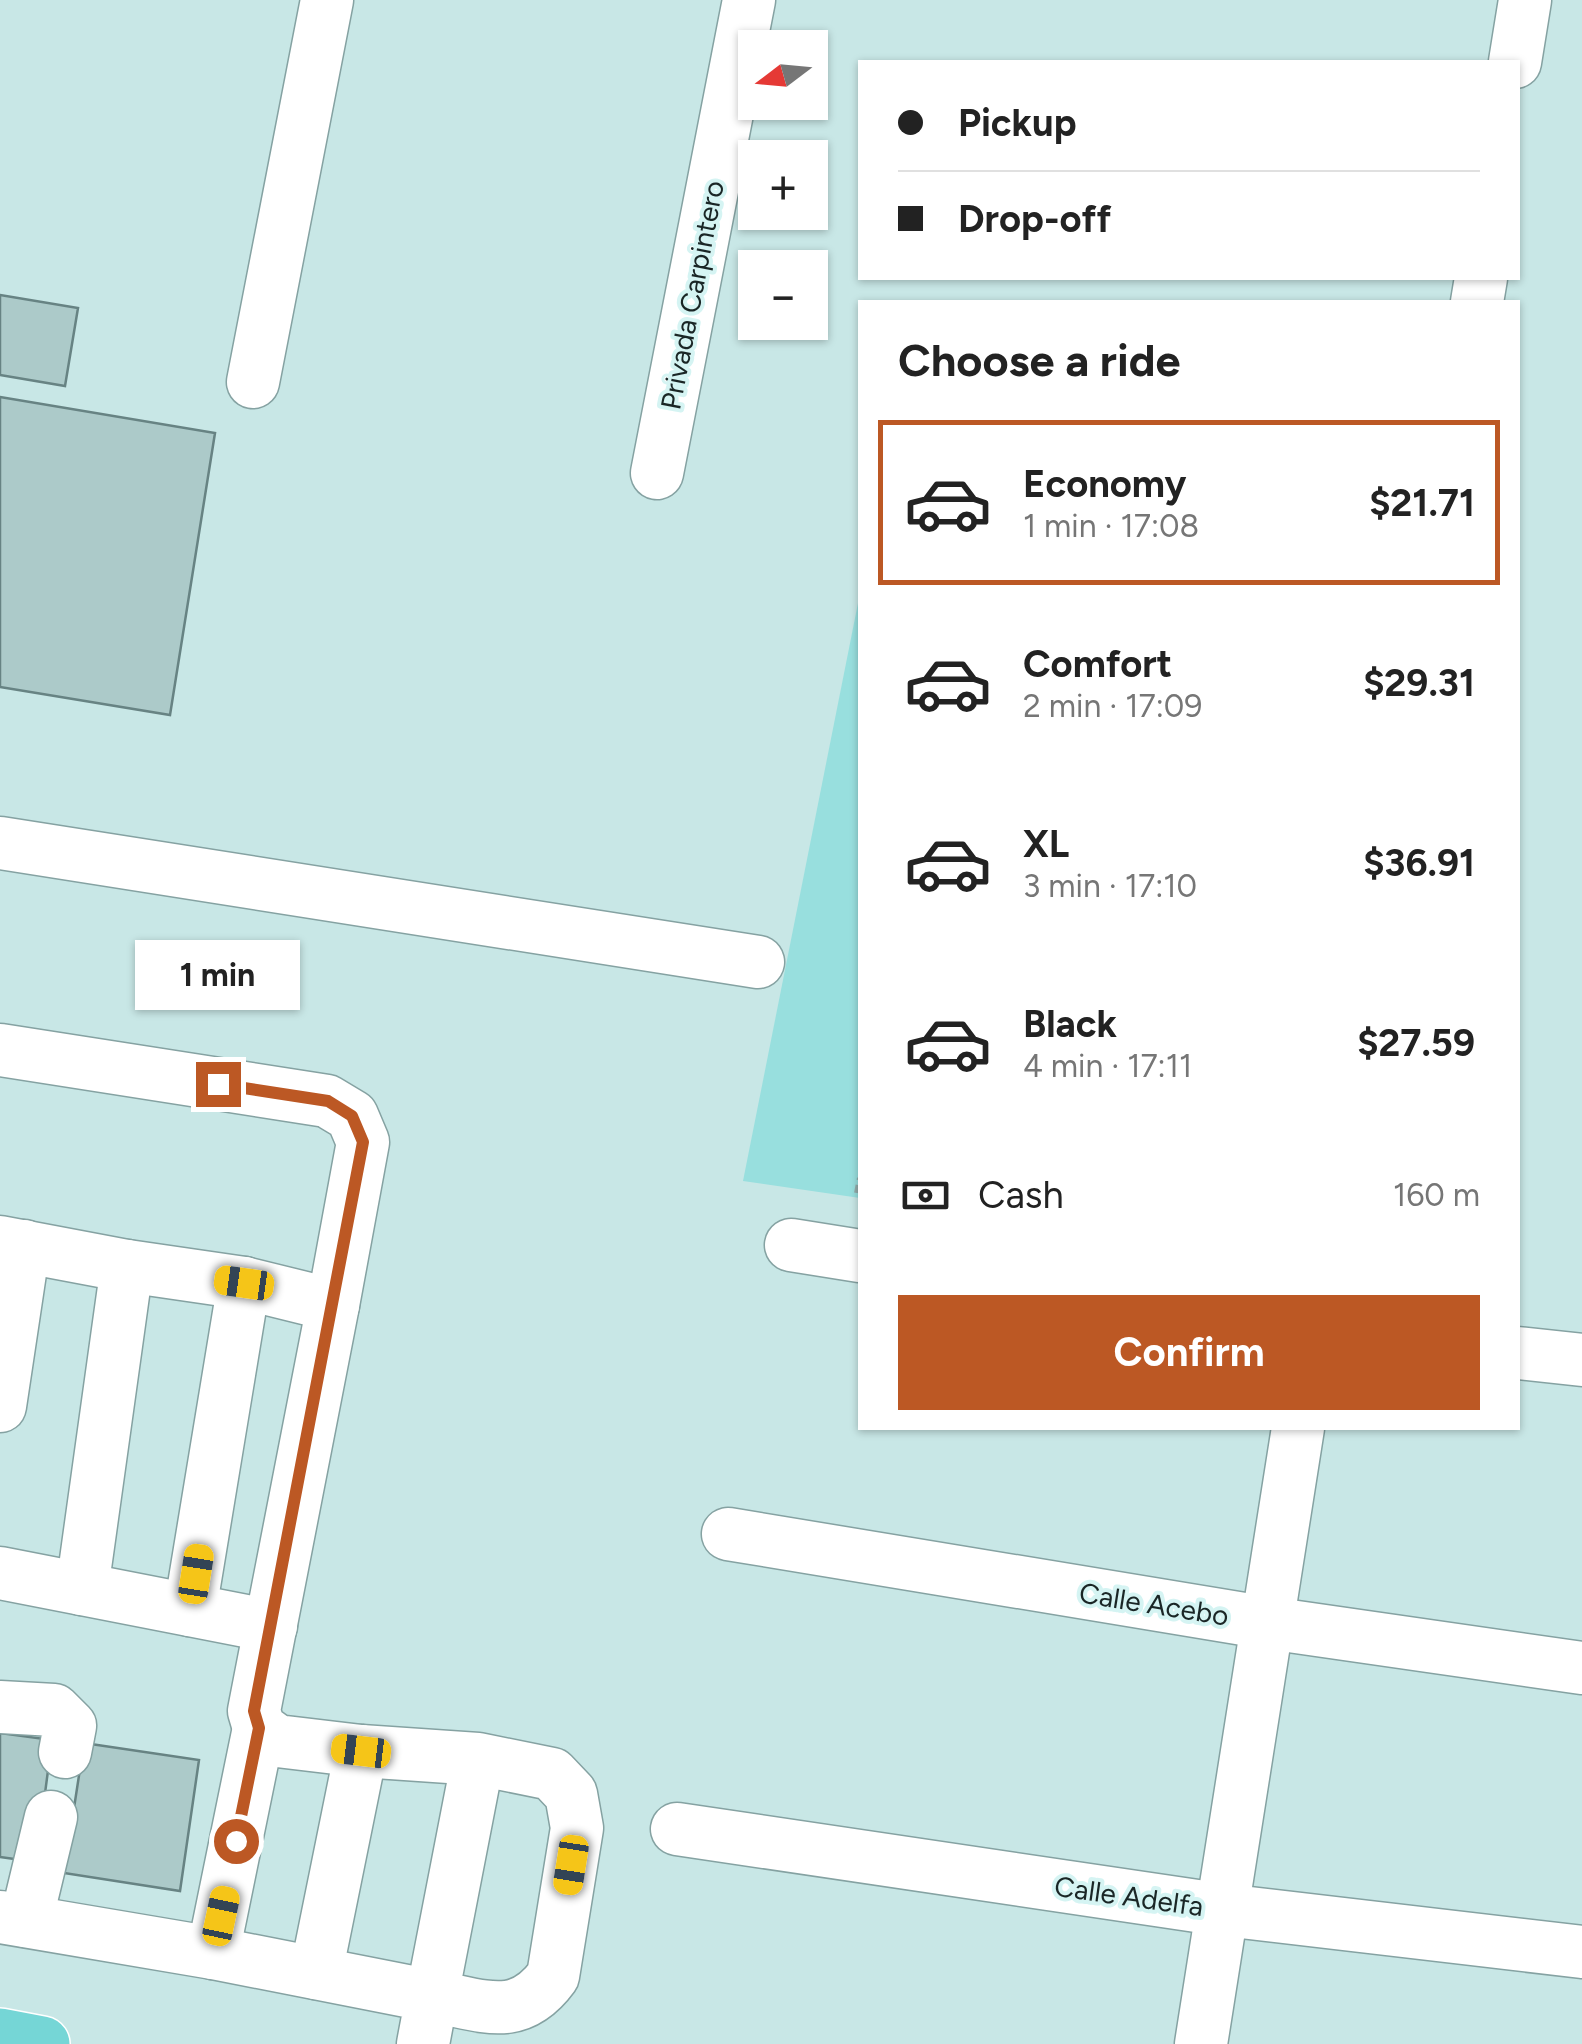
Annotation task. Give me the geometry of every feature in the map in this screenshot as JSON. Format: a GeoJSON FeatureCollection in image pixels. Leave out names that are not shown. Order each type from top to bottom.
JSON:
{"type":"FeatureCollection","features":[{"type":"Feature","properties":{"kind":"main road"},"geometry":{"type":"LineString","coordinates":[[0,2036],[42,2044]]}},
{"type":"Feature","properties":{"kind":"street"},"geometry":{"type":"LineString","coordinates":[[253,382],[328,0]]}},
{"type":"Feature","properties":{"kind":"street","name":"Privada Carpintero"},"geometry":{"type":"LineString","coordinates":[[657,473],[750,0]]}},
{"type":"Feature","properties":{"kind":"street"},"geometry":{"type":"LineString","coordinates":[[1515,60],[1525,0]]}},
{"type":"Feature","properties":{"kind":"street"},"geometry":{"type":"LineString","coordinates":[[0,843],[758,962]]}},
{"type":"Feature","properties":{"kind":"street"},"geometry":{"type":"LineString","coordinates":[[0,1050],[328,1101],[352,1116],[363,1142],[254,1711],[259,1728],[214,1953]]}},
{"type":"Feature","properties":{"kind":"street"},"geometry":{"type":"LineString","coordinates":[[0,1406],[12,1244],[244,1283],[333,1305]]}},
{"type":"Feature","properties":{"kind":"street"},"geometry":{"type":"LineString","coordinates":[[791,1245],[858,1256]]}},
{"type":"Feature","properties":{"kind":"street"},"geometry":{"type":"LineString","coordinates":[[82,1589],[127,1266]]}},
{"type":"Feature","properties":{"kind":"street"},"geometry":{"type":"LineString","coordinates":[[190,1610],[244,1283]]}},
{"type":"Feature","properties":{"kind":"street"},"geometry":{"type":"LineString","coordinates":[[1520,1353],[1582,1360]]}},
{"type":"Feature","properties":{"kind":"street"},"geometry":{"type":"LineString","coordinates":[[1201,2044],[1298,1430]]}},
{"type":"Feature","properties":{"kind":"street","name":"Calle Acebo"},"geometry":{"type":"LineString","coordinates":[[728,1534],[1268,1623],[1582,1668]]}},
{"type":"Feature","properties":{"kind":"street"},"geometry":{"type":"LineString","coordinates":[[0,1573],[271,1626]]}},
{"type":"Feature","properties":{"kind":"street"},"geometry":{"type":"LineString","coordinates":[[0,1706],[54,1710],[70,1726],[66,1752]]}},
{"type":"Feature","properties":{"kind":"street"},"geometry":{"type":"LineString","coordinates":[[51,1817],[13,1919],[316,1973],[428,2020],[510,2009],[539,1995],[553,1976],[576,1828],[570,1794],[552,1774],[478,1759],[277,1741],[259,1728]]}},
{"type":"Feature","properties":{"kind":"street"},"geometry":{"type":"LineString","coordinates":[[316,1973],[361,1751]]}},
{"type":"Feature","properties":{"kind":"street"},"geometry":{"type":"LineString","coordinates":[[428,2020],[478,1759]]}},
{"type":"Feature","properties":{"kind":"street","name":"Calle Adelfa"},"geometry":{"type":"LineString","coordinates":[[677,1830],[1224,1910],[1582,1952]]}},
{"type":"Feature","properties":{"kind":"path"},"geometry":{"type":"LineString","coordinates":[[857,1193],[858,1188]]}},
{"type":"Feature","properties":{"kind":"shaded area"},"geometry":{"type":"Polygon","coordinates":[[[858,603],[858,1198],[743,1181],[858,603]]]}},
{"type":"Feature","properties":{"kind":"building"},"geometry":{"type":"Polygon","coordinates":[[[0,295],[78,308],[65,386],[0,375],[0,295]]]}},
{"type":"Feature","properties":{"kind":"building"},"geometry":{"type":"Polygon","coordinates":[[[0,397],[215,433],[170,715],[0,687],[0,397]]]}},
{"type":"Feature","properties":{"kind":"building"},"geometry":{"type":"Polygon","coordinates":[[[0,1733],[52,1740],[36,1862],[0,1857],[0,1733]]]}},
{"type":"Feature","properties":{"kind":"building"},"geometry":{"type":"Polygon","coordinates":[[[84,1743],[199,1760],[180,1891],[64,1873],[84,1743]]]}},
{"type":"Feature","properties":{"kind":"route"},"geometry":{"type":"LineString","coordinates":[[218,1084],[328,1101],[352,1116],[363,1142],[254,1711],[259,1728],[236,1841]]}}]}
